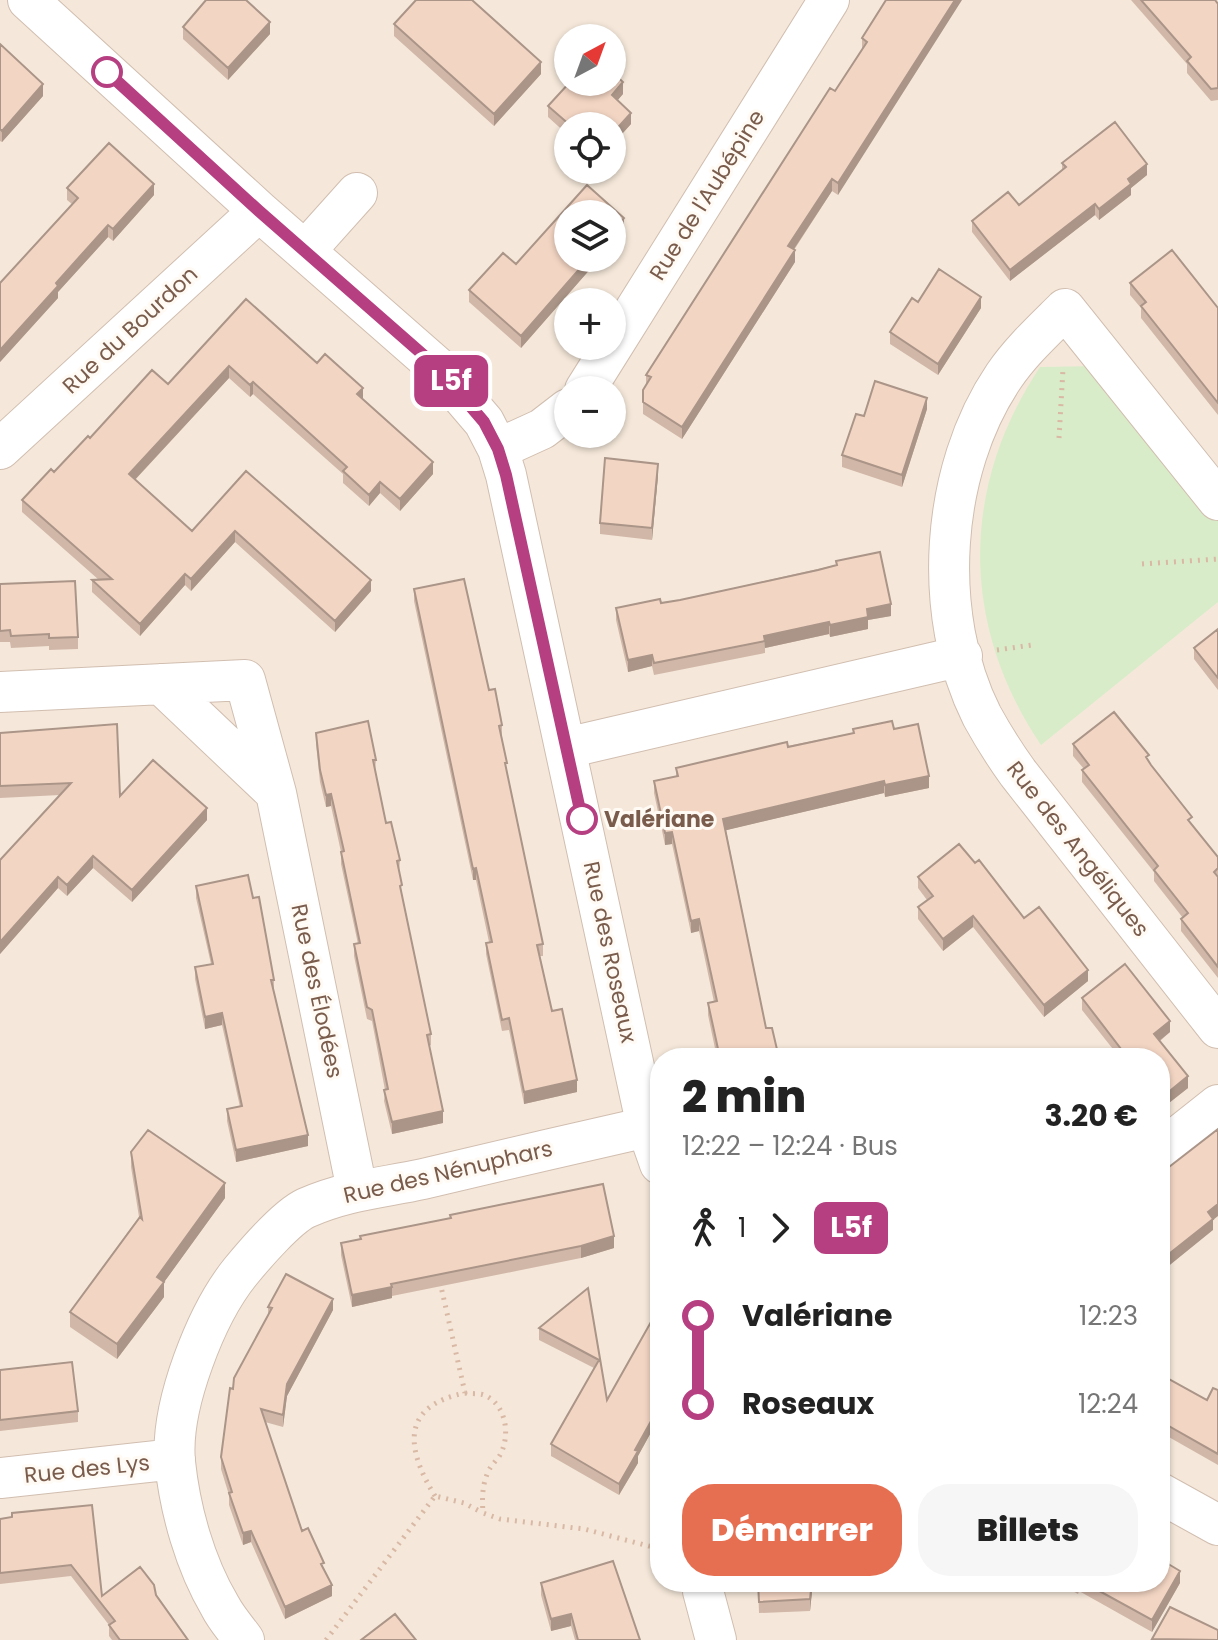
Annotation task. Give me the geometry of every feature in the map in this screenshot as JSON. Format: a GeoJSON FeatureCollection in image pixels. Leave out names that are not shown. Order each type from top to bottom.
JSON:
{"type":"FeatureCollection","features":[{"type":"Feature","properties":{"kind":"street","name":"Rue des Roseaux"},"geometry":{"type":"LineString","coordinates":[[28,0],[259,211],[437,367],[484,422],[498,449],[506,475],[650,1136]]}},
{"type":"Feature","properties":{"kind":"street","name":"Rue de l'Aubépine"},"geometry":{"type":"LineString","coordinates":[[594,376],[829,0]]}},
{"type":"Feature","properties":{"kind":"street"},"geometry":{"type":"LineString","coordinates":[[305,251],[357,193]]}},
{"type":"Feature","properties":{"kind":"street","name":"Rue du Bourdon"},"geometry":{"type":"LineString","coordinates":[[0,449],[259,211]]}},
{"type":"Feature","properties":{"kind":"street","name":"Rue des Angéliques"},"geometry":{"type":"LineString","coordinates":[[1218,500],[1065,309],[1023,350],[1002,379],[985,412],[963,463],[952,518],[950,574],[955,630],[982,715],[1018,773],[1218,1028]]}},
{"type":"Feature","properties":{"kind":"street"},"geometry":{"type":"LineString","coordinates":[[498,449],[542,429],[554,420]]}},
{"type":"Feature","properties":{"kind":"street"},"geometry":{"type":"LineString","coordinates":[[566,748],[962,656]]}},
{"type":"Feature","properties":{"kind":"street","name":"Rue des Élodées"},"geometry":{"type":"LineString","coordinates":[[0,692],[245,680],[276,793],[357,1190]]}},
{"type":"Feature","properties":{"kind":"street"},"geometry":{"type":"LineString","coordinates":[[161,684],[276,793]]}},
{"type":"Feature","properties":{"kind":"street"},"geometry":{"type":"LineString","coordinates":[[1170,1143],[1218,1105]]}},
{"type":"Feature","properties":{"kind":"street","name":"Rue des Nénuphars"},"geometry":{"type":"LineString","coordinates":[[244,1640],[220,1606],[197,1557],[175,1459],[180,1413],[190,1370],[206,1326],[228,1286],[256,1252],[303,1210],[357,1190],[417,1180],[647,1127]]}},
{"type":"Feature","properties":{"kind":"street","name":"Rue des Lys"},"geometry":{"type":"LineString","coordinates":[[0,1478],[175,1459]]}},
{"type":"Feature","properties":{"kind":"street"},"geometry":{"type":"LineString","coordinates":[[1170,1499],[1218,1525]]}},
{"type":"Feature","properties":{"kind":"street"},"geometry":{"type":"LineString","coordinates":[[703,1592],[716,1640]]}},
{"type":"Feature","properties":{"kind":"path"},"geometry":{"type":"LineString","coordinates":[[1142,564],[1218,559]]}},
{"type":"Feature","properties":{"kind":"path"},"geometry":{"type":"LineString","coordinates":[[438,1272],[465,1393]]}},
{"type":"Feature","properties":{"kind":"path"},"geometry":{"type":"LineString","coordinates":[[483,1513],[482,1493],[489,1470],[501,1453],[505,1440],[505,1419],[496,1404],[483,1395],[465,1393],[446,1397],[426,1412],[412,1432],[414,1454],[421,1474],[435,1496],[464,1503],[483,1513],[500,1519],[584,1529],[650,1546]]}},
{"type":"Feature","properties":{"kind":"path"},"geometry":{"type":"LineString","coordinates":[[326,1640],[435,1496]]}},
{"type":"Feature","properties":{"kind":"shaded area"},"geometry":{"type":"Polygon","coordinates":[[[0,0],[1218,0],[1218,1640],[0,1640],[0,0]]]}},
{"type":"Feature","properties":{"kind":"green space"},"geometry":{"type":"Polygon","coordinates":[[[1099,366],[1218,515],[1218,602],[1041,745],[1014,699],[995,652],[984,604],[980,556],[984,508],[995,460],[1014,413],[1040,367],[1099,366]]]}},
{"type":"Feature","properties":{"kind":"building"},"geometry":{"type":"Polygon","coordinates":[[[206,0],[246,0],[270,22],[228,68],[183,27],[206,0]]]}},
{"type":"Feature","properties":{"kind":"building"},"geometry":{"type":"Polygon","coordinates":[[[416,0],[472,0],[541,62],[494,114],[394,24],[416,0]]]}},
{"type":"Feature","properties":{"kind":"building"},"geometry":{"type":"Polygon","coordinates":[[[886,0],[955,0],[838,183],[832,179],[788,246],[795,250],[682,427],[643,402],[643,390],[651,377],[646,375],[830,88],[835,91],[867,42],[862,38],[886,0]]]}},
{"type":"Feature","properties":{"kind":"building"},"geometry":{"type":"Polygon","coordinates":[[[1141,0],[1215,0],[1218,4],[1218,88],[1211,89],[1187,61],[1191,57],[1141,0]]]}},
{"type":"Feature","properties":{"kind":"building"},"geometry":{"type":"Polygon","coordinates":[[[0,44],[43,84],[2,131],[0,129],[0,44]]]}},
{"type":"Feature","properties":{"kind":"building"},"geometry":{"type":"Polygon","coordinates":[[[557,96],[613,96],[631,113],[626,119],[626,112],[555,112],[548,106],[557,96]]]}},
{"type":"Feature","properties":{"kind":"building"},"geometry":{"type":"Polygon","coordinates":[[[1115,122],[1147,164],[1128,179],[1131,184],[1099,209],[1095,204],[1010,270],[972,221],[1008,192],[1019,205],[1066,167],[1062,163],[1115,122]]]}},
{"type":"Feature","properties":{"kind":"building"},"geometry":{"type":"Polygon","coordinates":[[[109,143],[154,184],[113,229],[108,225],[0,350],[0,283],[78,198],[67,188],[109,143]]]}},
{"type":"Feature","properties":{"kind":"building"},"geometry":{"type":"Polygon","coordinates":[[[587,185],[604,200],[574,200],[587,185]]]}},
{"type":"Feature","properties":{"kind":"building"},"geometry":{"type":"Polygon","coordinates":[[[554,222],[554,272],[577,272],[563,288],[554,288],[554,298],[521,336],[469,290],[503,253],[516,264],[554,222]]]}},
{"type":"Feature","properties":{"kind":"building"},"geometry":{"type":"Polygon","coordinates":[[[1172,250],[1218,308],[1218,403],[1141,306],[1146,302],[1130,283],[1172,250]]]}},
{"type":"Feature","properties":{"kind":"building"},"geometry":{"type":"Polygon","coordinates":[[[939,269],[981,297],[938,364],[890,332],[912,298],[918,302],[939,269]]]}},
{"type":"Feature","properties":{"kind":"building"},"geometry":{"type":"Polygon","coordinates":[[[246,299],[317,363],[325,354],[363,388],[357,394],[433,462],[400,499],[380,482],[369,495],[343,471],[347,467],[253,382],[250,385],[229,366],[129,474],[192,531],[246,471],[371,580],[335,621],[235,531],[191,579],[185,574],[140,624],[92,580],[112,579],[22,500],[51,469],[54,472],[88,436],[90,438],[152,370],[168,384],[246,299]]]}},
{"type":"Feature","properties":{"kind":"building"},"geometry":{"type":"Polygon","coordinates":[[[875,381],[927,398],[902,475],[842,455],[856,414],[864,416],[875,381]]]}},
{"type":"Feature","properties":{"kind":"building"},"geometry":{"type":"Polygon","coordinates":[[[605,458],[658,464],[652,528],[600,523],[605,458]]]}},
{"type":"Feature","properties":{"kind":"building"},"geometry":{"type":"Polygon","coordinates":[[[880,552],[891,604],[867,609],[868,617],[830,625],[829,622],[764,636],[765,641],[654,663],[652,655],[628,660],[616,608],[660,599],[661,603],[680,600],[818,570],[837,565],[836,561],[880,552]]]}},
{"type":"Feature","properties":{"kind":"building"},"geometry":{"type":"Polygon","coordinates":[[[464,579],[489,690],[495,689],[505,763],[543,944],[537,945],[552,1011],[562,1009],[577,1080],[524,1092],[509,1018],[502,1020],[486,943],[492,942],[476,868],[473,869],[414,589],[464,579]]]}},
{"type":"Feature","properties":{"kind":"building"},"geometry":{"type":"Polygon","coordinates":[[[75,581],[78,637],[49,638],[49,634],[11,636],[10,630],[0,631],[0,584],[75,581]]]}},
{"type":"Feature","properties":{"kind":"building"},"geometry":{"type":"Polygon","coordinates":[[[1218,629],[1218,678],[1194,648],[1218,629]]]}},
{"type":"Feature","properties":{"kind":"building"},"geometry":{"type":"Polygon","coordinates":[[[1114,712],[1149,755],[1146,757],[1151,765],[1192,817],[1188,820],[1218,857],[1218,868],[1214,872],[1218,877],[1218,967],[1181,919],[1188,913],[1154,870],[1158,866],[1082,770],[1089,765],[1073,744],[1114,712]]]}},
{"type":"Feature","properties":{"kind":"building"},"geometry":{"type":"Polygon","coordinates":[[[368,721],[386,823],[391,822],[400,860],[397,861],[400,886],[431,1034],[427,1035],[443,1111],[392,1122],[372,1010],[367,1007],[354,944],[360,943],[341,852],[344,851],[331,794],[326,795],[320,770],[316,733],[368,721]]]}},
{"type":"Feature","properties":{"kind":"building"},"geometry":{"type":"Polygon","coordinates":[[[892,721],[894,729],[918,724],[929,776],[885,785],[884,781],[723,819],[766,1028],[772,1028],[777,1048],[718,1048],[708,1003],[717,1001],[699,919],[691,921],[672,832],[665,833],[654,781],[678,776],[676,768],[787,742],[788,747],[854,733],[853,729],[892,721]]]}},
{"type":"Feature","properties":{"kind":"building"},"geometry":{"type":"Polygon","coordinates":[[[117,724],[120,796],[153,760],[207,808],[132,890],[93,856],[67,885],[58,877],[0,942],[0,860],[71,783],[0,786],[0,733],[117,724]]]}},
{"type":"Feature","properties":{"kind":"building"},"geometry":{"type":"Polygon","coordinates":[[[959,844],[975,863],[979,860],[1024,918],[1039,907],[1088,970],[1044,1005],[973,916],[943,939],[918,907],[933,896],[918,877],[959,844]]]}},
{"type":"Feature","properties":{"kind":"building"},"geometry":{"type":"Polygon","coordinates":[[[248,875],[253,898],[259,897],[274,980],[271,980],[308,1135],[236,1150],[227,1109],[242,1106],[222,1013],[205,1017],[195,967],[213,964],[196,886],[248,875]]]}},
{"type":"Feature","properties":{"kind":"building"},"geometry":{"type":"Polygon","coordinates":[[[1125,964],[1170,1021],[1154,1034],[1165,1048],[1120,1048],[1082,998],[1125,964]]]}},
{"type":"Feature","properties":{"kind":"building"},"geometry":{"type":"Polygon","coordinates":[[[1170,1054],[1188,1076],[1170,1091],[1170,1054]]]}},
{"type":"Feature","properties":{"kind":"building"},"geometry":{"type":"Polygon","coordinates":[[[1218,1129],[1218,1204],[1208,1212],[1213,1219],[1170,1253],[1170,1166],[1218,1129]]]}},
{"type":"Feature","properties":{"kind":"building"},"geometry":{"type":"Polygon","coordinates":[[[148,1130],[225,1183],[157,1277],[164,1282],[117,1344],[70,1312],[140,1217],[142,1219],[131,1152],[148,1130]]]}},
{"type":"Feature","properties":{"kind":"building"},"geometry":{"type":"Polygon","coordinates":[[[603,1184],[614,1236],[581,1246],[391,1284],[392,1287],[352,1295],[341,1243],[361,1239],[360,1236],[451,1218],[450,1215],[603,1184]]]}},
{"type":"Feature","properties":{"kind":"building"},"geometry":{"type":"Polygon","coordinates":[[[286,1274],[333,1299],[287,1384],[283,1415],[261,1409],[302,1531],[308,1528],[332,1585],[285,1607],[251,1531],[243,1533],[221,1457],[230,1388],[233,1389],[234,1378],[272,1308],[268,1307],[286,1274]]]}},
{"type":"Feature","properties":{"kind":"building"},"geometry":{"type":"Polygon","coordinates":[[[588,1288],[607,1400],[650,1324],[650,1423],[619,1484],[551,1444],[599,1360],[539,1328],[588,1288]]]}},
{"type":"Feature","properties":{"kind":"building"},"geometry":{"type":"Polygon","coordinates":[[[72,1362],[78,1411],[0,1420],[0,1370],[72,1362]]]}},
{"type":"Feature","properties":{"kind":"building"},"geometry":{"type":"Polygon","coordinates":[[[1170,1380],[1207,1400],[1213,1388],[1218,1390],[1218,1454],[1170,1427],[1170,1380]]]}},
{"type":"Feature","properties":{"kind":"building"},"geometry":{"type":"Polygon","coordinates":[[[92,1505],[102,1596],[140,1567],[188,1640],[120,1640],[109,1625],[115,1621],[71,1565],[0,1573],[0,1519],[12,1517],[12,1513],[92,1505]]]}},
{"type":"Feature","properties":{"kind":"building"},"geometry":{"type":"Polygon","coordinates":[[[613,1561],[640,1640],[578,1640],[571,1614],[551,1619],[541,1583],[613,1561]]]}},
{"type":"Feature","properties":{"kind":"building"},"geometry":{"type":"Polygon","coordinates":[[[1170,1565],[1180,1571],[1170,1588],[1170,1565]]]}},
{"type":"Feature","properties":{"kind":"building"},"geometry":{"type":"Polygon","coordinates":[[[758,1592],[811,1592],[810,1599],[759,1602],[758,1592]]]}},
{"type":"Feature","properties":{"kind":"building"},"geometry":{"type":"Polygon","coordinates":[[[1101,1592],[1168,1592],[1152,1620],[1101,1592]]]}},
{"type":"Feature","properties":{"kind":"building"},"geometry":{"type":"Polygon","coordinates":[[[1170,1607],[1218,1630],[1218,1640],[1152,1639],[1170,1607]]]}},
{"type":"Feature","properties":{"kind":"building"},"geometry":{"type":"Polygon","coordinates":[[[395,1614],[416,1640],[361,1640],[395,1614]]]}},
{"type":"Feature","properties":{"kind":"bus line","name":"L5f"},"geometry":{"type":"LineString","coordinates":[[107,72],[437,367],[484,422],[498,449],[506,475],[582,819]]}},
{"type":"Feature","properties":{"kind":"place","name":"Valériane"},"geometry":{"type":"Point","coordinates":[582,819]}}]}
